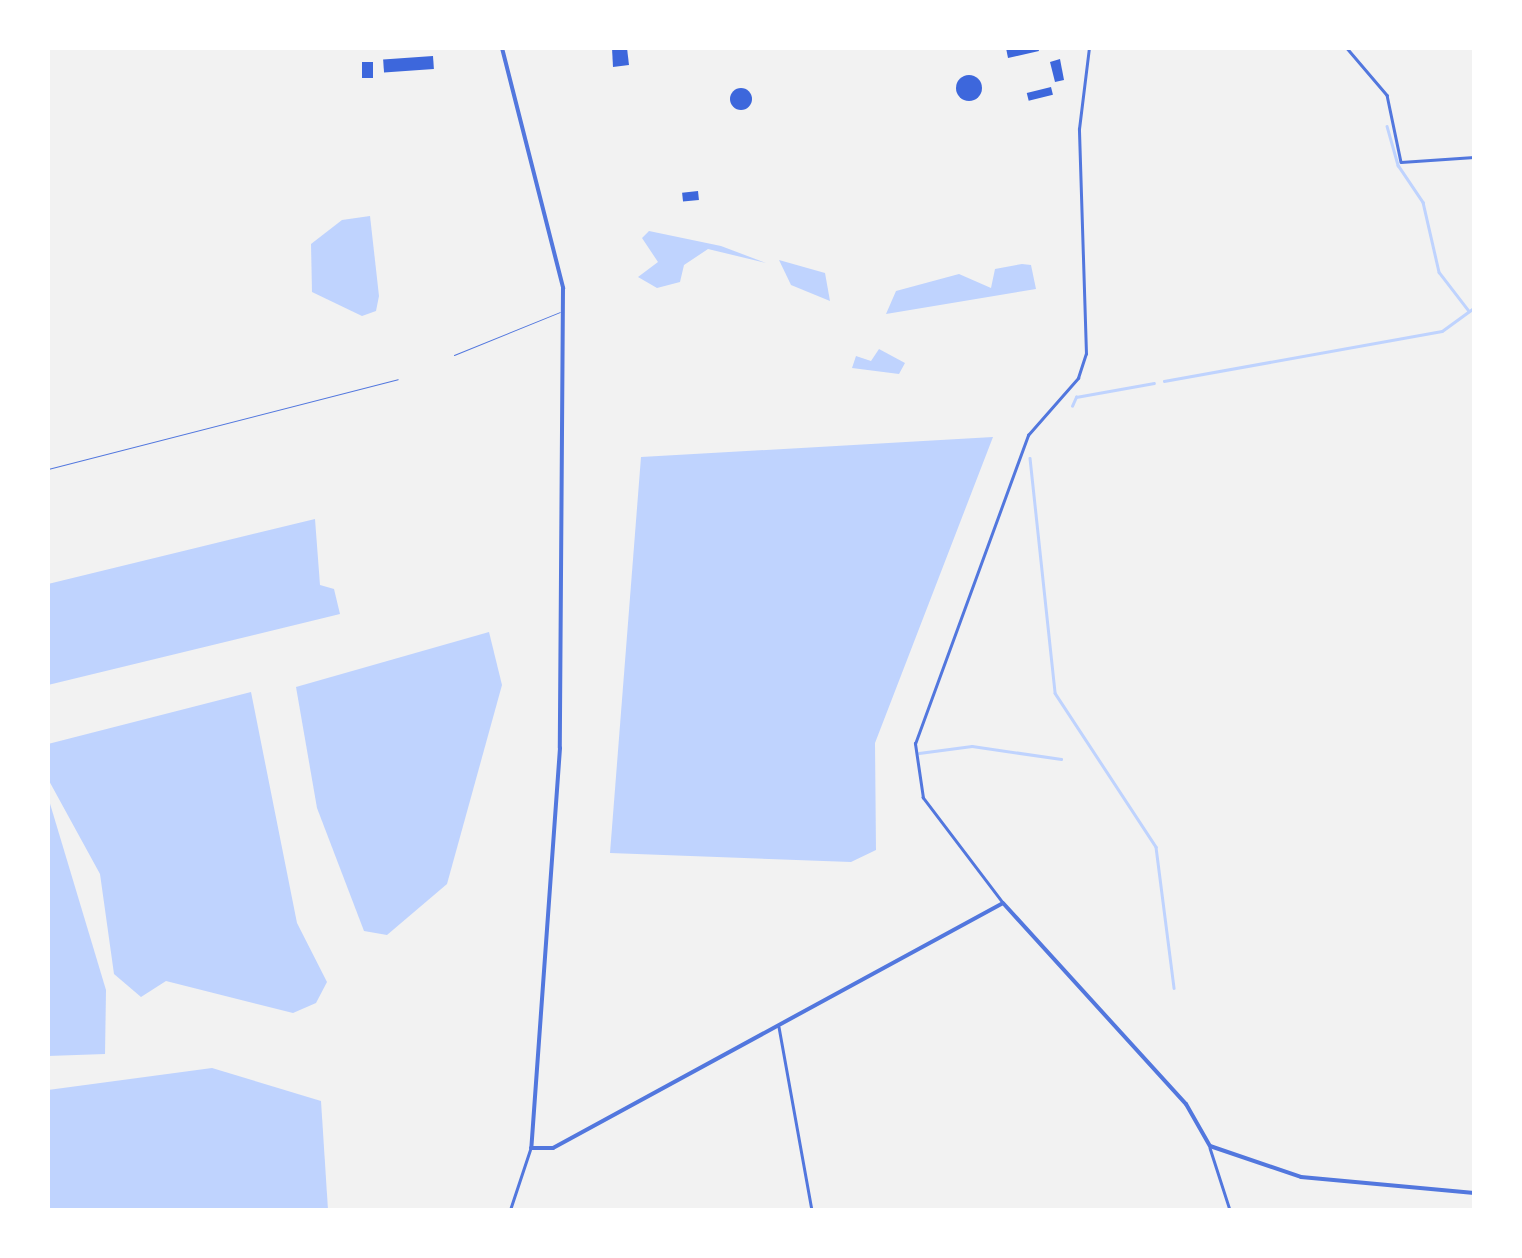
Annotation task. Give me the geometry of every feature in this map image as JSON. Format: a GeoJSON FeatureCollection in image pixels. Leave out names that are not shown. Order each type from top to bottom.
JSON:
{"type":"FeatureCollection","features":[{"type":"Feature","properties":{"kind":"street"},"geometry":{"type":"LineString","coordinates":[[502,48],[560,262],[564,311],[560,748],[531,1148],[510,1210]]}},
{"type":"Feature","properties":{"kind":"street"},"geometry":{"type":"LineString","coordinates":[[1088,48],[1079,129],[1086,354],[1078,378],[1028,434],[915,744],[923,798],[1003,903],[1186,1104],[1210,1146],[1230,1210]]}},
{"type":"Feature","properties":{"kind":"street"},"geometry":{"type":"LineString","coordinates":[[1346,48],[1387,95],[1401,162],[1474,157]]}},
{"type":"Feature","properties":{"kind":"street"},"geometry":{"type":"LineString","coordinates":[[531,1148],[552,1148],[1003,903]]}},
{"type":"Feature","properties":{"kind":"street"},"geometry":{"type":"LineString","coordinates":[[779,1027],[812,1210]]}},
{"type":"Feature","properties":{"kind":"street"},"geometry":{"type":"LineString","coordinates":[[1210,1146],[1286,1174],[1474,1193]]}},
{"type":"Feature","properties":{"kind":"lane"},"geometry":{"type":"LineString","coordinates":[[454,355],[564,311]]}},
{"type":"Feature","properties":{"kind":"lane"},"geometry":{"type":"LineString","coordinates":[[48,469],[398,379]]}},
{"type":"Feature","properties":{"kind":"water"},"geometry":{"type":"Polygon","coordinates":[[[370,216],[379,296],[376,311],[362,316],[312,292],[311,244],[342,220],[370,216]]]}},
{"type":"Feature","properties":{"kind":"water"},"geometry":{"type":"Polygon","coordinates":[[[649,231],[721,246],[766,263],[708,249],[684,265],[680,282],[657,288],[638,277],[658,262],[642,238],[649,231]]]}},
{"type":"Feature","properties":{"kind":"water"},"geometry":{"type":"Polygon","coordinates":[[[779,260],[825,273],[830,301],[791,285],[779,260]]]}},
{"type":"Feature","properties":{"kind":"water"},"geometry":{"type":"Polygon","coordinates":[[[1031,265],[1036,289],[886,314],[896,291],[959,274],[991,288],[995,269],[1031,265]]]}},
{"type":"Feature","properties":{"kind":"water"},"geometry":{"type":"Polygon","coordinates":[[[879,349],[905,363],[899,374],[852,368],[856,356],[871,361],[879,349]]]}},
{"type":"Feature","properties":{"kind":"water"},"geometry":{"type":"Polygon","coordinates":[[[993,437],[875,743],[876,850],[851,862],[610,853],[641,457],[993,437]]]}},
{"type":"Feature","properties":{"kind":"water"},"geometry":{"type":"Polygon","coordinates":[[[315,519],[320,585],[334,589],[340,614],[48,685],[48,584],[315,519]]]}},
{"type":"Feature","properties":{"kind":"water"},"geometry":{"type":"Polygon","coordinates":[[[489,632],[502,685],[447,884],[387,935],[364,931],[317,808],[296,687],[489,632]]]}},
{"type":"Feature","properties":{"kind":"water"},"geometry":{"type":"Polygon","coordinates":[[[251,692],[297,923],[327,982],[316,1003],[293,1013],[166,981],[141,997],[114,974],[100,874],[48,779],[48,744],[251,692]]]}},
{"type":"Feature","properties":{"kind":"water"},"geometry":{"type":"Polygon","coordinates":[[[48,797],[106,990],[105,1054],[48,1056],[48,797]]]}},
{"type":"Feature","properties":{"kind":"water"},"geometry":{"type":"Polygon","coordinates":[[[212,1068],[321,1101],[328,1210],[48,1210],[48,1090],[212,1068]]]}},
{"type":"Feature","properties":{"kind":"building"},"geometry":{"type":"Polygon","coordinates":[[[612,48],[627,48],[629,65],[613,67],[612,48]]]}},
{"type":"Feature","properties":{"kind":"building"},"geometry":{"type":"Polygon","coordinates":[[[1006,48],[1038,48],[1039,51],[1008,58],[1006,48]]]}},
{"type":"Feature","properties":{"kind":"building"},"geometry":{"type":"Polygon","coordinates":[[[433,56],[434,69],[384,72],[383,59],[433,56]]]}},
{"type":"Feature","properties":{"kind":"building"},"geometry":{"type":"Polygon","coordinates":[[[1060,59],[1064,80],[1055,82],[1050,62],[1060,59]]]}},
{"type":"Feature","properties":{"kind":"building"},"geometry":{"type":"Polygon","coordinates":[[[362,62],[373,62],[373,78],[362,78],[362,62]]]}},
{"type":"Feature","properties":{"kind":"building"},"geometry":{"type":"Polygon","coordinates":[[[969,75],[978,79],[982,88],[978,97],[969,101],[960,97],[956,88],[960,79],[969,75]]]}},
{"type":"Feature","properties":{"kind":"building"},"geometry":{"type":"Polygon","coordinates":[[[1051,87],[1053,95],[1029,101],[1027,93],[1051,87]]]}},
{"type":"Feature","properties":{"kind":"building"},"geometry":{"type":"Polygon","coordinates":[[[741,88],[749,91],[749,107],[741,110],[733,107],[730,99],[733,91],[741,88]]]}},
{"type":"Feature","properties":{"kind":"building"},"geometry":{"type":"Polygon","coordinates":[[[698,191],[699,200],[683,202],[682,193],[698,191]]]}},
{"type":"Feature","properties":{"kind":"waterway"},"geometry":{"type":"LineString","coordinates":[[1387,126],[1398,165],[1423,202],[1439,272],[1469,311]]}},
{"type":"Feature","properties":{"kind":"waterway"},"geometry":{"type":"LineString","coordinates":[[1164,381],[1442,331],[1474,308]]}},
{"type":"Feature","properties":{"kind":"waterway"},"geometry":{"type":"LineString","coordinates":[[1072,406],[1076,397],[1154,383]]}},
{"type":"Feature","properties":{"kind":"waterway"},"geometry":{"type":"LineString","coordinates":[[1030,458],[1055,693],[1156,847],[1174,988]]}},
{"type":"Feature","properties":{"kind":"waterway"},"geometry":{"type":"LineString","coordinates":[[919,753],[972,746],[1061,759]]}}]}
